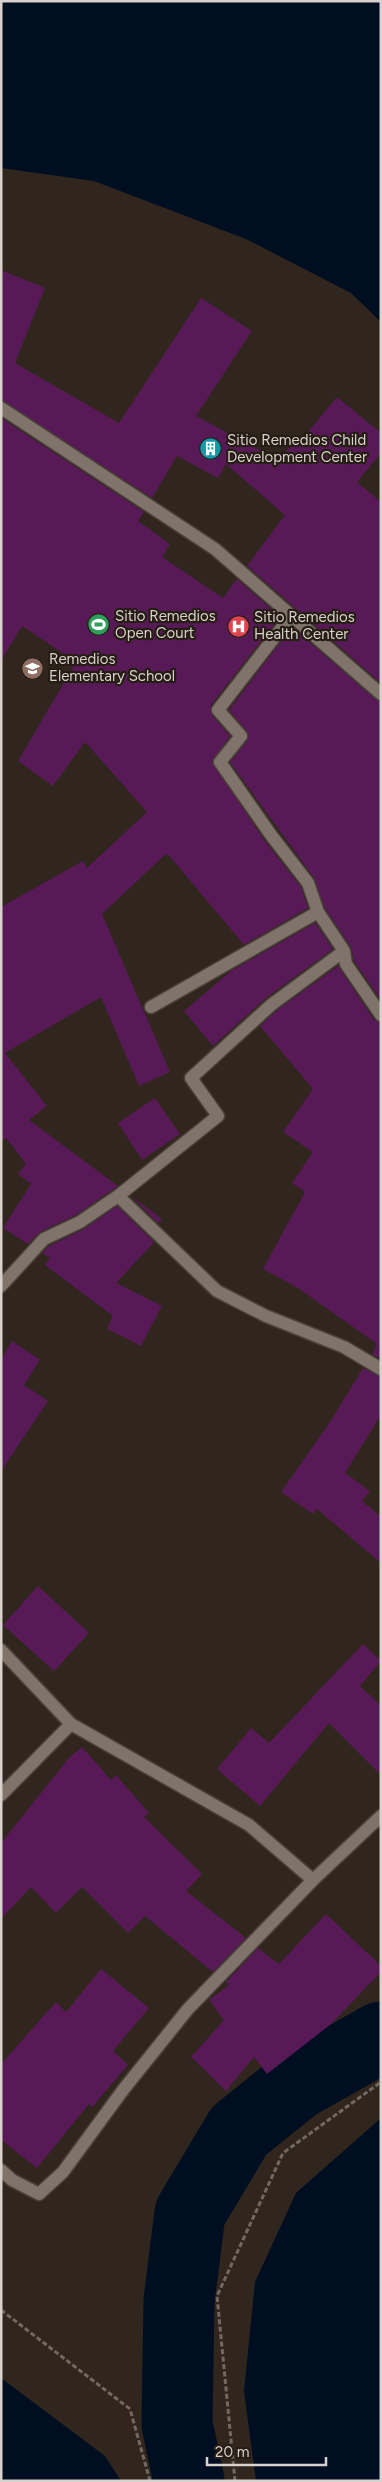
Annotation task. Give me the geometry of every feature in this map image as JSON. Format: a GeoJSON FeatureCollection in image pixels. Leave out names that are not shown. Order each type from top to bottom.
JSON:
{"type":"FeatureCollection","features":[{"type":"Feature","properties":{"kind":"street"},"geometry":{"type":"LineString","coordinates":[[1,408],[215,550],[381,694]]}},
{"type":"Feature","properties":{"kind":"street"},"geometry":{"type":"LineString","coordinates":[[292,616],[218,710],[241,736],[220,762],[271,836],[308,882],[318,912],[344,951],[346,964],[381,1015]]}},
{"type":"Feature","properties":{"kind":"street"},"geometry":{"type":"LineString","coordinates":[[151,1007],[318,912]]}},
{"type":"Feature","properties":{"kind":"street"},"geometry":{"type":"LineString","coordinates":[[1,1286],[44,1239],[80,1222],[118,1196],[218,1116],[191,1078],[271,1005],[344,951]]}},
{"type":"Feature","properties":{"kind":"street"},"geometry":{"type":"LineString","coordinates":[[118,1196],[217,1291],[266,1316],[344,1347],[381,1369]]}},
{"type":"Feature","properties":{"kind":"street"},"geometry":{"type":"LineString","coordinates":[[1,1650],[71,1724],[249,1825],[313,1880]]}},
{"type":"Feature","properties":{"kind":"street"},"geometry":{"type":"LineString","coordinates":[[1,1795],[71,1724]]}},
{"type":"Feature","properties":{"kind":"street"},"geometry":{"type":"LineString","coordinates":[[1,2170],[12,2180],[40,2194],[63,2172],[123,2090],[188,2009],[313,1880],[381,1816]]}},
{"type":"Feature","properties":{"kind":"path"},"geometry":{"type":"LineString","coordinates":[[235,2481],[217,2296],[283,2153],[381,2082]]}},
{"type":"Feature","properties":{"kind":"path"},"geometry":{"type":"LineString","coordinates":[[1,2310],[130,2409],[150,2481]]}},
{"type":"Feature","properties":{"kind":"water"},"geometry":{"type":"Polygon","coordinates":[[[1,1],[381,1],[381,322],[351,293],[246,239],[94,181],[1,168],[1,1]]]}},
{"type":"Feature","properties":{"kind":"water"},"geometry":{"type":"Polygon","coordinates":[[[381,2118],[381,2481],[256,2481],[244,2391],[255,2282],[296,2193],[381,2118]]]}},
{"type":"Feature","properties":{"kind":"water"},"geometry":{"type":"Polygon","coordinates":[[[1,2378],[105,2456],[121,2481],[1,2481],[1,2378]]]}},
{"type":"Feature","properties":{"kind":"building"},"geometry":{"type":"Polygon","coordinates":[[[1,270],[45,288],[15,363],[119,423],[201,298],[252,331],[196,416],[278,460],[295,441],[298,444],[337,397],[381,433],[381,453],[357,482],[381,502],[381,683],[247,566],[285,515],[226,464],[218,478],[177,456],[152,498],[1,400],[1,270]]]}},
{"type":"Feature","properties":{"kind":"building"},"geometry":{"type":"Polygon","coordinates":[[[1,418],[144,512],[138,521],[170,544],[162,557],[223,598],[237,579],[280,617],[211,705],[212,715],[230,736],[212,762],[264,840],[301,887],[308,908],[244,945],[167,853],[102,914],[170,1072],[139,1086],[101,997],[5,1053],[47,1106],[29,1120],[118,1186],[76,1215],[40,1232],[28,1244],[3,1228],[31,1184],[18,1174],[26,1164],[6,1138],[1,1142],[1,907],[83,861],[87,868],[147,812],[85,742],[53,786],[18,761],[76,662],[22,626],[1,661],[1,418]]]}},
{"type":"Feature","properties":{"kind":"building"},"geometry":{"type":"Polygon","coordinates":[[[292,627],[376,700],[381,702],[381,1000],[354,961],[351,947],[325,908],[314,878],[230,762],[247,741],[249,734],[229,710],[292,627]]]}},
{"type":"Feature","properties":{"kind":"building"},"geometry":{"type":"Polygon","coordinates":[[[315,923],[333,949],[266,998],[213,1046],[184,1011],[231,971],[315,923]]]}},
{"type":"Feature","properties":{"kind":"building"},"geometry":{"type":"Polygon","coordinates":[[[338,966],[374,1020],[381,1023],[381,1359],[372,1354],[377,1344],[298,1288],[263,1269],[305,1192],[292,1183],[313,1152],[283,1132],[313,1089],[260,1026],[276,1011],[338,966]]]}},
{"type":"Feature","properties":{"kind":"building"},"geometry":{"type":"Polygon","coordinates":[[[155,1098],[180,1134],[142,1160],[118,1123],[155,1098]]]}},
{"type":"Feature","properties":{"kind":"building"},"geometry":{"type":"Polygon","coordinates":[[[131,1196],[162,1219],[158,1223],[131,1196]]]}},
{"type":"Feature","properties":{"kind":"building"},"geometry":{"type":"Polygon","coordinates":[[[117,1206],[154,1242],[116,1283],[162,1306],[141,1346],[107,1329],[113,1316],[45,1265],[50,1258],[42,1253],[49,1246],[84,1229],[117,1206]]]}},
{"type":"Feature","properties":{"kind":"building"},"geometry":{"type":"Polygon","coordinates":[[[12,1341],[40,1360],[24,1385],[48,1401],[1,1471],[1,1359],[12,1341]]]}},
{"type":"Feature","properties":{"kind":"building"},"geometry":{"type":"Polygon","coordinates":[[[363,1368],[381,1377],[381,1415],[345,1473],[370,1491],[362,1501],[381,1517],[381,1563],[317,1509],[313,1514],[281,1492],[330,1422],[363,1368]]]}},
{"type":"Feature","properties":{"kind":"building"},"geometry":{"type":"Polygon","coordinates":[[[38,1586],[89,1633],[54,1671],[3,1625],[38,1586]]]}},
{"type":"Feature","properties":{"kind":"building"},"geometry":{"type":"Polygon","coordinates":[[[363,1644],[381,1661],[360,1686],[381,1706],[381,1775],[329,1723],[260,1806],[217,1769],[251,1728],[269,1743],[363,1644]]]}},
{"type":"Feature","properties":{"kind":"building"},"geometry":{"type":"Polygon","coordinates":[[[82,1747],[111,1780],[116,1775],[149,1813],[144,1817],[202,1874],[186,1891],[246,1938],[213,1972],[145,1916],[128,1933],[82,1887],[56,1913],[31,1887],[1,1919],[1,1843],[69,1758],[82,1747]]]}},
{"type":"Feature","properties":{"kind":"building"},"geometry":{"type":"Polygon","coordinates":[[[326,1914],[381,1966],[381,1972],[331,2024],[267,2074],[254,2057],[226,2091],[191,2057],[224,2020],[209,2000],[229,1985],[226,1982],[258,1948],[279,1964],[326,1914]]]}},
{"type":"Feature","properties":{"kind":"building"},"geometry":{"type":"Polygon","coordinates":[[[101,1969],[149,2008],[113,2051],[128,2065],[92,2107],[89,2104],[37,2168],[1,2140],[1,2064],[56,2002],[66,2012],[101,1969]]]}},
{"type":"Feature","properties":{"kind":"waterway"},"geometry":{"type":"LineString","coordinates":[[189,2481],[177,2424],[179,2301],[190,2213],[239,2131],[296,2085],[381,2037]]}},
{"type":"Feature","properties":{"kind":"place","name":"Sitio Remedios Child Development Center"},"geometry":{"type":"Point","coordinates":[211,449]}},
{"type":"Feature","properties":{"kind":"place","name":"Sitio Remedios Open Court"},"geometry":{"type":"Point","coordinates":[99,625]}},
{"type":"Feature","properties":{"kind":"place","name":"Sitio Remedios Health Center"},"geometry":{"type":"Point","coordinates":[238,626]}},
{"type":"Feature","properties":{"kind":"place","name":"Remedios Elementary School"},"geometry":{"type":"Point","coordinates":[33,668]}}]}
